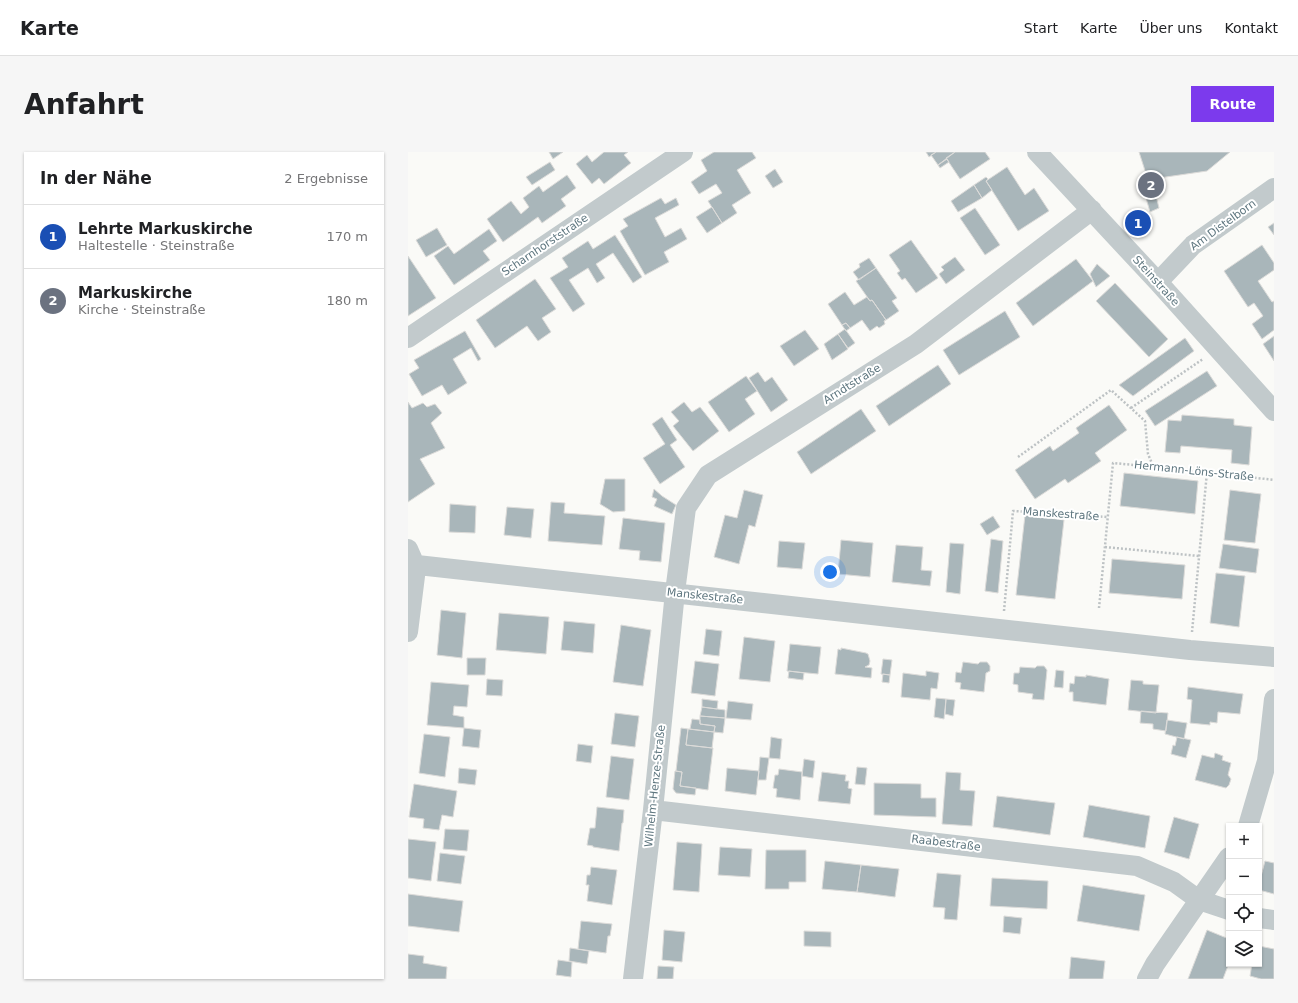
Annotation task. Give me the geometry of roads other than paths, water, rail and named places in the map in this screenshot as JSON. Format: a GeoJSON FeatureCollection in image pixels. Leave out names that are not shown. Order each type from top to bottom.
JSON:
{"type":"FeatureCollection","features":[{"type":"Feature","properties":{"kind":"street","name":"Scharnhorststraße"},"geometry":{"type":"LineString","coordinates":[[408,338],[683,152]]}},
{"type":"Feature","properties":{"kind":"street","name":"Steinstraße"},"geometry":{"type":"LineString","coordinates":[[1037,152],[1092,210],[1274,410]]}},
{"type":"Feature","properties":{"kind":"street","name":"Am Distelborn"},"geometry":{"type":"LineString","coordinates":[[1158,282],[1192,245],[1274,188]]}},
{"type":"Feature","properties":{"kind":"street","name":"Arndtstraße"},"geometry":{"type":"LineString","coordinates":[[675,592],[686,508],[708,475],[916,344],[1092,210]]}},
{"type":"Feature","properties":{"kind":"street","name":"Manskestraße"},"geometry":{"type":"LineString","coordinates":[[410,559],[675,592],[1190,650],[1274,657]]}},
{"type":"Feature","properties":{"kind":"street"},"geometry":{"type":"LineString","coordinates":[[408,632],[415,576],[410,559]]}},
{"type":"Feature","properties":{"kind":"street","name":"Wilhelm-Henze-Straße"},"geometry":{"type":"LineString","coordinates":[[633,979],[653,810],[675,592]]}},
{"type":"Feature","properties":{"kind":"street"},"geometry":{"type":"LineString","coordinates":[[1250,823],[1267,761],[1274,699]]}},
{"type":"Feature","properties":{"kind":"street","name":"Raabestraße"},"geometry":{"type":"LineString","coordinates":[[653,810],[1137,866],[1174,882],[1199,900],[1226,909]]}},
{"type":"Feature","properties":{"kind":"street"},"geometry":{"type":"LineString","coordinates":[[1147,979],[1154,964],[1228,859]]}},
{"type":"Feature","properties":{"kind":"street"},"geometry":{"type":"LineString","coordinates":[[1262,918],[1274,920]]}},
{"type":"Feature","properties":{"kind":"place","name":"Markuskirche"},"geometry":{"type":"Point","coordinates":[1151,185]}},
{"type":"Feature","properties":{"kind":"place","name":"Lehrte Markuskirche"},"geometry":{"type":"Point","coordinates":[1138,223]}}]}
